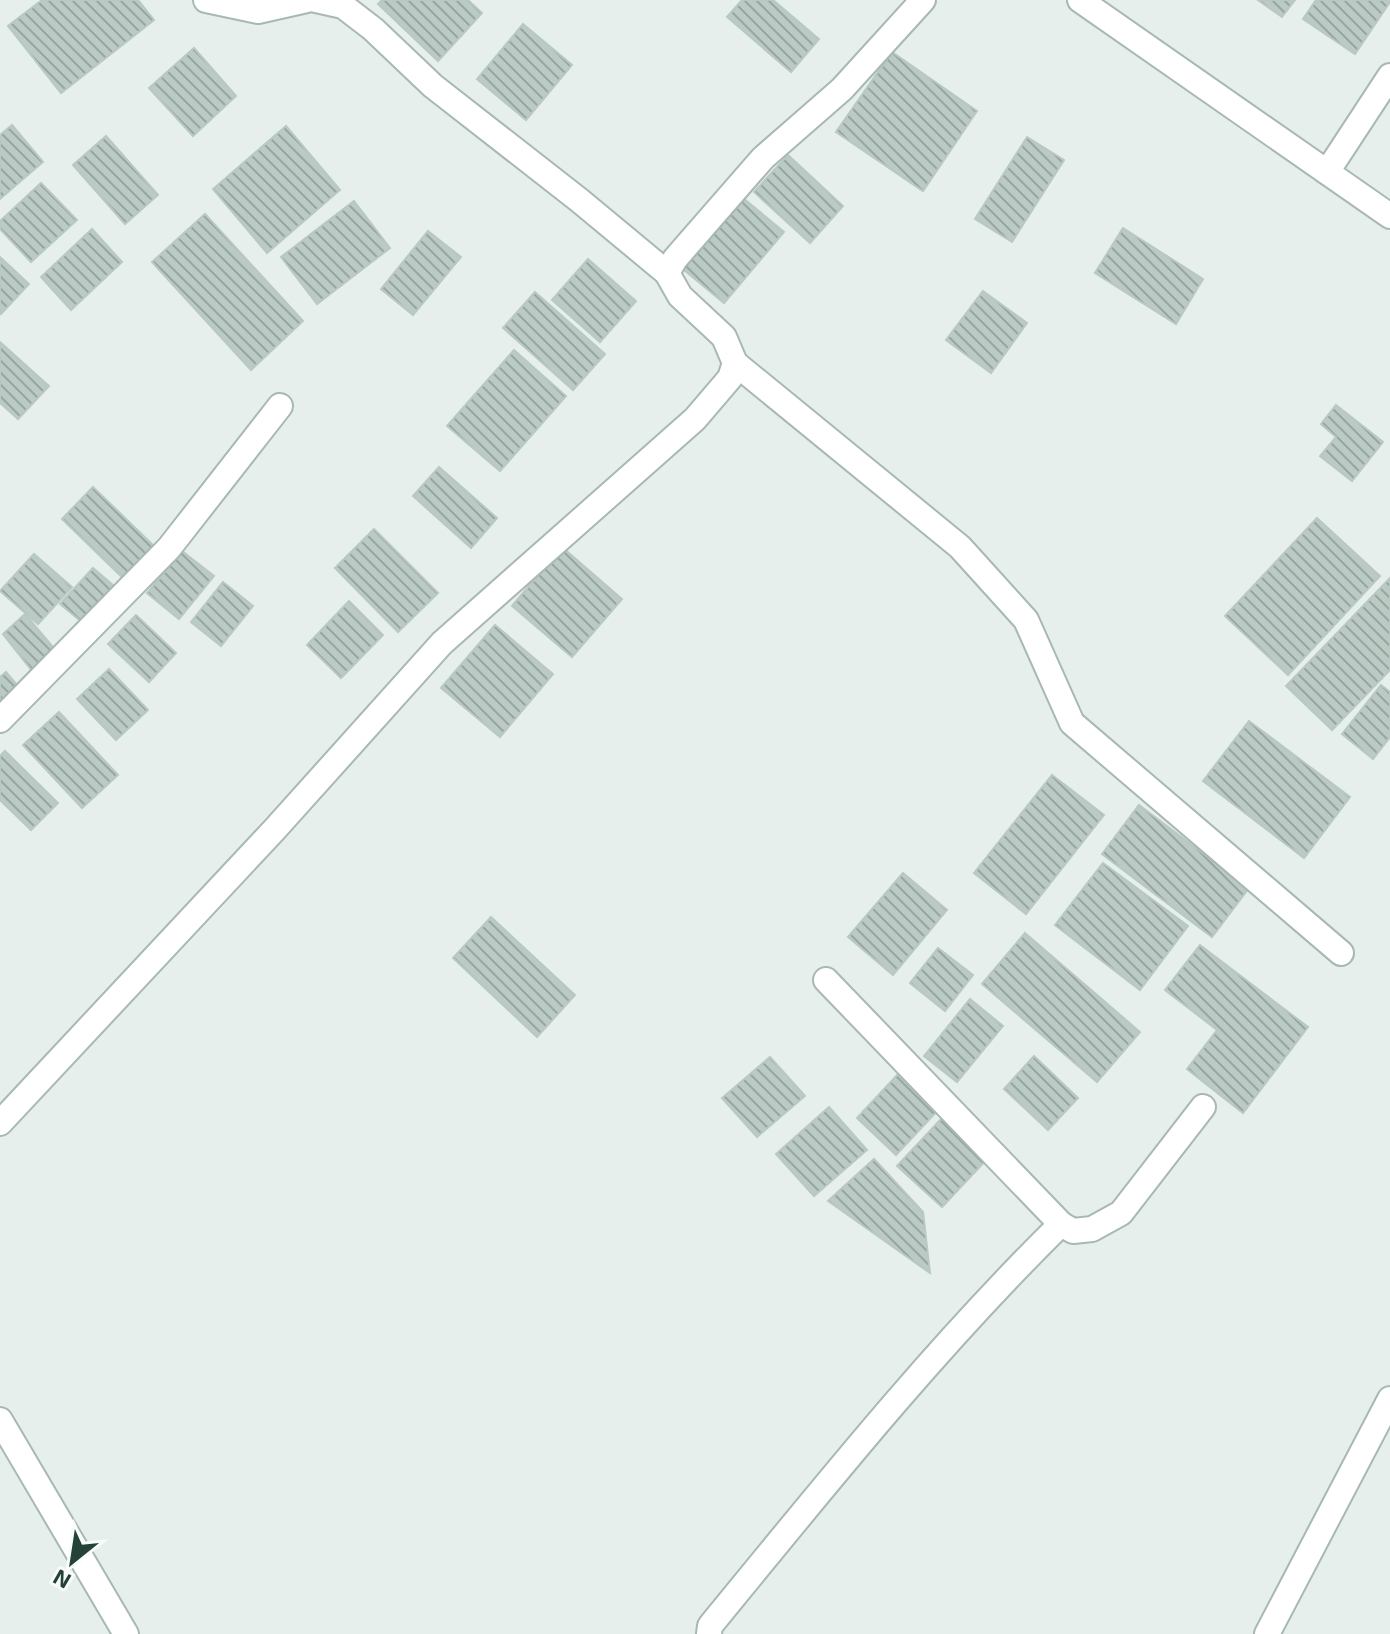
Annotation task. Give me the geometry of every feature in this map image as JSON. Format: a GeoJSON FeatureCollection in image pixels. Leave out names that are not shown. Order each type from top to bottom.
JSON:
{"type":"FeatureCollection","features":[{"type":"Feature","properties":{"kind":"street"},"geometry":{"type":"LineString","coordinates":[[206,0],[258,11],[307,0]]}},
{"type":"Feature","properties":{"kind":"street"},"geometry":{"type":"LineString","coordinates":[[316,0],[343,6],[433,86],[667,273],[680,296],[724,337],[735,363],[960,547],[1026,620],[1072,723],[1341,953]]}},
{"type":"Feature","properties":{"kind":"street"},"geometry":{"type":"LineString","coordinates":[[667,273],[675,259],[763,158],[842,89],[923,0]]}},
{"type":"Feature","properties":{"kind":"street"},"geometry":{"type":"LineString","coordinates":[[1080,0],[1390,216]]}},
{"type":"Feature","properties":{"kind":"street"},"geometry":{"type":"LineString","coordinates":[[1327,172],[1390,76]]}},
{"type":"Feature","properties":{"kind":"street"},"geometry":{"type":"LineString","coordinates":[[0,1123],[275,829],[442,643],[695,419],[730,378],[735,363]]}},
{"type":"Feature","properties":{"kind":"street"},"geometry":{"type":"LineString","coordinates":[[0,720],[169,548],[280,406]]}},
{"type":"Feature","properties":{"kind":"street"},"geometry":{"type":"LineString","coordinates":[[826,980],[1061,1224],[1073,1231],[1092,1229],[1121,1213],[1203,1107]]}},
{"type":"Feature","properties":{"kind":"street"},"geometry":{"type":"LineString","coordinates":[[709,1634],[710,1626],[881,1418],[1061,1224]]}},
{"type":"Feature","properties":{"kind":"street"},"geometry":{"type":"LineString","coordinates":[[1267,1634],[1390,1399]]}},
{"type":"Feature","properties":{"kind":"street"},"geometry":{"type":"LineString","coordinates":[[0,1420],[126,1634]]}},
{"type":"Feature","properties":{"kind":"building"},"geometry":{"type":"Polygon","coordinates":[[[42,0],[138,0],[154,20],[61,93],[8,26],[42,0]]]}},
{"type":"Feature","properties":{"kind":"building"},"geometry":{"type":"Polygon","coordinates":[[[382,0],[468,0],[482,13],[438,61],[378,4],[382,0]]]}},
{"type":"Feature","properties":{"kind":"building"},"geometry":{"type":"Polygon","coordinates":[[[742,0],[773,0],[819,39],[791,72],[727,17],[742,0]]]}},
{"type":"Feature","properties":{"kind":"building"},"geometry":{"type":"Polygon","coordinates":[[[1258,0],[1295,0],[1282,17],[1258,0]]]}},
{"type":"Feature","properties":{"kind":"building"},"geometry":{"type":"Polygon","coordinates":[[[1316,0],[1390,2],[1355,54],[1303,19],[1316,0]]]}},
{"type":"Feature","properties":{"kind":"building"},"geometry":{"type":"Polygon","coordinates":[[[523,24],[572,65],[526,120],[477,79],[523,24]]]}},
{"type":"Feature","properties":{"kind":"building"},"geometry":{"type":"Polygon","coordinates":[[[194,48],[236,96],[193,136],[149,88],[194,48]]]}},
{"type":"Feature","properties":{"kind":"building"},"geometry":{"type":"Polygon","coordinates":[[[892,52],[977,111],[923,191],[836,132],[892,52]]]}},
{"type":"Feature","properties":{"kind":"building"},"geometry":{"type":"Polygon","coordinates":[[[12,125],[43,162],[0,199],[0,135],[12,125]]]}},
{"type":"Feature","properties":{"kind":"building"},"geometry":{"type":"Polygon","coordinates":[[[286,126],[340,190],[267,253],[213,189],[286,126]]]}},
{"type":"Feature","properties":{"kind":"building"},"geometry":{"type":"Polygon","coordinates":[[[106,136],[158,195],[125,224],[73,165],[106,136]]]}},
{"type":"Feature","properties":{"kind":"building"},"geometry":{"type":"Polygon","coordinates":[[[1027,137],[1064,160],[1012,242],[975,219],[1027,137]]]}},
{"type":"Feature","properties":{"kind":"building"},"geometry":{"type":"Polygon","coordinates":[[[788,155],[843,206],[810,243],[754,192],[788,155]]]}},
{"type":"Feature","properties":{"kind":"building"},"geometry":{"type":"Polygon","coordinates":[[[41,183],[77,220],[31,262],[0,229],[0,221],[41,183]]]}},
{"type":"Feature","properties":{"kind":"building"},"geometry":{"type":"Polygon","coordinates":[[[743,198],[784,232],[724,303],[683,269],[743,198]]]}},
{"type":"Feature","properties":{"kind":"building"},"geometry":{"type":"Polygon","coordinates":[[[354,201],[390,248],[317,304],[281,257],[354,201]]]}},
{"type":"Feature","properties":{"kind":"building"},"geometry":{"type":"Polygon","coordinates":[[[205,214],[303,321],[251,370],[152,262],[205,214]]]}},
{"type":"Feature","properties":{"kind":"building"},"geometry":{"type":"Polygon","coordinates":[[[1123,228],[1203,279],[1176,324],[1095,273],[1123,228]]]}},
{"type":"Feature","properties":{"kind":"building"},"geometry":{"type":"Polygon","coordinates":[[[92,229],[122,262],[71,310],[41,277],[92,229]]]}},
{"type":"Feature","properties":{"kind":"building"},"geometry":{"type":"Polygon","coordinates":[[[428,231],[461,257],[413,315],[381,289],[428,231]]]}},
{"type":"Feature","properties":{"kind":"building"},"geometry":{"type":"Polygon","coordinates":[[[0,257],[29,284],[1,314],[0,312],[0,257]]]}},
{"type":"Feature","properties":{"kind":"building"},"geometry":{"type":"Polygon","coordinates":[[[588,259],[636,301],[600,342],[552,300],[588,259]]]}},
{"type":"Feature","properties":{"kind":"building"},"geometry":{"type":"Polygon","coordinates":[[[983,291],[1027,323],[991,373],[946,340],[983,291]]]}},
{"type":"Feature","properties":{"kind":"building"},"geometry":{"type":"Polygon","coordinates":[[[535,292],[605,354],[573,390],[503,328],[535,292]]]}},
{"type":"Feature","properties":{"kind":"building"},"geometry":{"type":"Polygon","coordinates":[[[0,342],[49,386],[18,419],[0,403],[0,342]]]}},
{"type":"Feature","properties":{"kind":"building"},"geometry":{"type":"Polygon","coordinates":[[[514,350],[566,396],[500,471],[447,426],[514,350]]]}},
{"type":"Feature","properties":{"kind":"building"},"geometry":{"type":"Polygon","coordinates":[[[1336,405],[1383,442],[1352,481],[1320,456],[1336,437],[1321,424],[1336,405]]]}},
{"type":"Feature","properties":{"kind":"building"},"geometry":{"type":"Polygon","coordinates":[[[439,467],[497,518],[471,548],[413,496],[439,467]]]}},
{"type":"Feature","properties":{"kind":"building"},"geometry":{"type":"Polygon","coordinates":[[[93,487],[157,549],[126,581],[62,519],[93,487]]]}},
{"type":"Feature","properties":{"kind":"building"},"geometry":{"type":"Polygon","coordinates":[[[1317,518],[1380,576],[1288,675],[1225,616],[1317,518]]]}},
{"type":"Feature","properties":{"kind":"building"},"geometry":{"type":"Polygon","coordinates":[[[374,529],[438,593],[398,632],[335,568],[374,529]]]}},
{"type":"Feature","properties":{"kind":"building"},"geometry":{"type":"Polygon","coordinates":[[[562,547],[622,599],[572,657],[512,606],[562,547]]]}},
{"type":"Feature","properties":{"kind":"building"},"geometry":{"type":"Polygon","coordinates":[[[182,551],[214,576],[179,619],[147,593],[182,551]]]}},
{"type":"Feature","properties":{"kind":"building"},"geometry":{"type":"Polygon","coordinates":[[[34,554],[72,587],[38,624],[0,591],[34,554]]]}},
{"type":"Feature","properties":{"kind":"building"},"geometry":{"type":"Polygon","coordinates":[[[93,568],[120,591],[88,627],[60,604],[93,568]]]}},
{"type":"Feature","properties":{"kind":"building"},"geometry":{"type":"Polygon","coordinates":[[[1390,578],[1390,670],[1332,730],[1286,686],[1390,578]]]}},
{"type":"Feature","properties":{"kind":"building"},"geometry":{"type":"Polygon","coordinates":[[[223,582],[253,606],[221,646],[191,622],[223,582]]]}},
{"type":"Feature","properties":{"kind":"building"},"geometry":{"type":"Polygon","coordinates":[[[349,601],[383,635],[341,678],[307,645],[349,601]]]}},
{"type":"Feature","properties":{"kind":"building"},"geometry":{"type":"Polygon","coordinates":[[[25,614],[57,652],[33,672],[3,634],[25,614]]]}},
{"type":"Feature","properties":{"kind":"building"},"geometry":{"type":"Polygon","coordinates":[[[136,615],[176,653],[149,682],[108,644],[136,615]]]}},
{"type":"Feature","properties":{"kind":"building"},"geometry":{"type":"Polygon","coordinates":[[[495,625],[553,674],[500,737],[441,688],[495,625]]]}},
{"type":"Feature","properties":{"kind":"building"},"geometry":{"type":"Polygon","coordinates":[[[109,669],[148,710],[116,740],[77,699],[109,669]]]}},
{"type":"Feature","properties":{"kind":"building"},"geometry":{"type":"Polygon","coordinates":[[[6,672],[22,691],[0,710],[0,677],[6,672]]]}},
{"type":"Feature","properties":{"kind":"building"},"geometry":{"type":"Polygon","coordinates":[[[1381,685],[1390,692],[1390,737],[1373,759],[1342,734],[1381,685]]]}},
{"type":"Feature","properties":{"kind":"building"},"geometry":{"type":"Polygon","coordinates":[[[59,712],[118,775],[82,808],[23,745],[59,712]]]}},
{"type":"Feature","properties":{"kind":"building"},"geometry":{"type":"Polygon","coordinates":[[[1249,721],[1350,797],[1304,858],[1203,781],[1249,721]]]}},
{"type":"Feature","properties":{"kind":"building"},"geometry":{"type":"Polygon","coordinates":[[[5,751],[58,803],[31,830],[0,800],[0,756],[5,751]]]}},
{"type":"Feature","properties":{"kind":"building"},"geometry":{"type":"Polygon","coordinates":[[[1052,775],[1104,815],[1026,914],[974,873],[1052,775]]]}},
{"type":"Feature","properties":{"kind":"building"},"geometry":{"type":"Polygon","coordinates":[[[1139,805],[1249,888],[1212,937],[1102,854],[1139,805]]]}},
{"type":"Feature","properties":{"kind":"building"},"geometry":{"type":"Polygon","coordinates":[[[1103,863],[1188,926],[1140,990],[1055,925],[1103,863]]]}},
{"type":"Feature","properties":{"kind":"building"},"geometry":{"type":"Polygon","coordinates":[[[903,873],[947,910],[893,975],[848,937],[903,873]]]}},
{"type":"Feature","properties":{"kind":"building"},"geometry":{"type":"Polygon","coordinates":[[[491,917],[575,995],[537,1037],[453,958],[491,917]]]}},
{"type":"Feature","properties":{"kind":"building"},"geometry":{"type":"Polygon","coordinates":[[[1025,933],[1140,1032],[1097,1082],[982,984],[1025,933]]]}},
{"type":"Feature","properties":{"kind":"building"},"geometry":{"type":"Polygon","coordinates":[[[1200,945],[1308,1027],[1243,1113],[1187,1069],[1217,1030],[1165,990],[1200,945]]]}},
{"type":"Feature","properties":{"kind":"building"},"geometry":{"type":"Polygon","coordinates":[[[938,948],[973,975],[945,1011],[910,983],[938,948]]]}},
{"type":"Feature","properties":{"kind":"building"},"geometry":{"type":"Polygon","coordinates":[[[970,999],[1003,1026],[957,1082],[924,1056],[970,999]]]}},
{"type":"Feature","properties":{"kind":"building"},"geometry":{"type":"Polygon","coordinates":[[[1034,1056],[1078,1098],[1048,1130],[1004,1089],[1034,1056]]]}},
{"type":"Feature","properties":{"kind":"building"},"geometry":{"type":"Polygon","coordinates":[[[770,1057],[805,1096],[757,1137],[722,1098],[770,1057]]]}},
{"type":"Feature","properties":{"kind":"building"},"geometry":{"type":"Polygon","coordinates":[[[900,1072],[939,1109],[896,1155],[857,1118],[900,1072]]]}},
{"type":"Feature","properties":{"kind":"building"},"geometry":{"type":"Polygon","coordinates":[[[829,1107],[867,1150],[814,1196],[776,1154],[829,1107]]]}},
{"type":"Feature","properties":{"kind":"building"},"geometry":{"type":"Polygon","coordinates":[[[943,1117],[988,1158],[942,1207],[897,1166],[943,1117]]]}},
{"type":"Feature","properties":{"kind":"building"},"geometry":{"type":"Polygon","coordinates":[[[874,1159],[923,1212],[930,1273],[828,1201],[874,1159]]]}}]}
